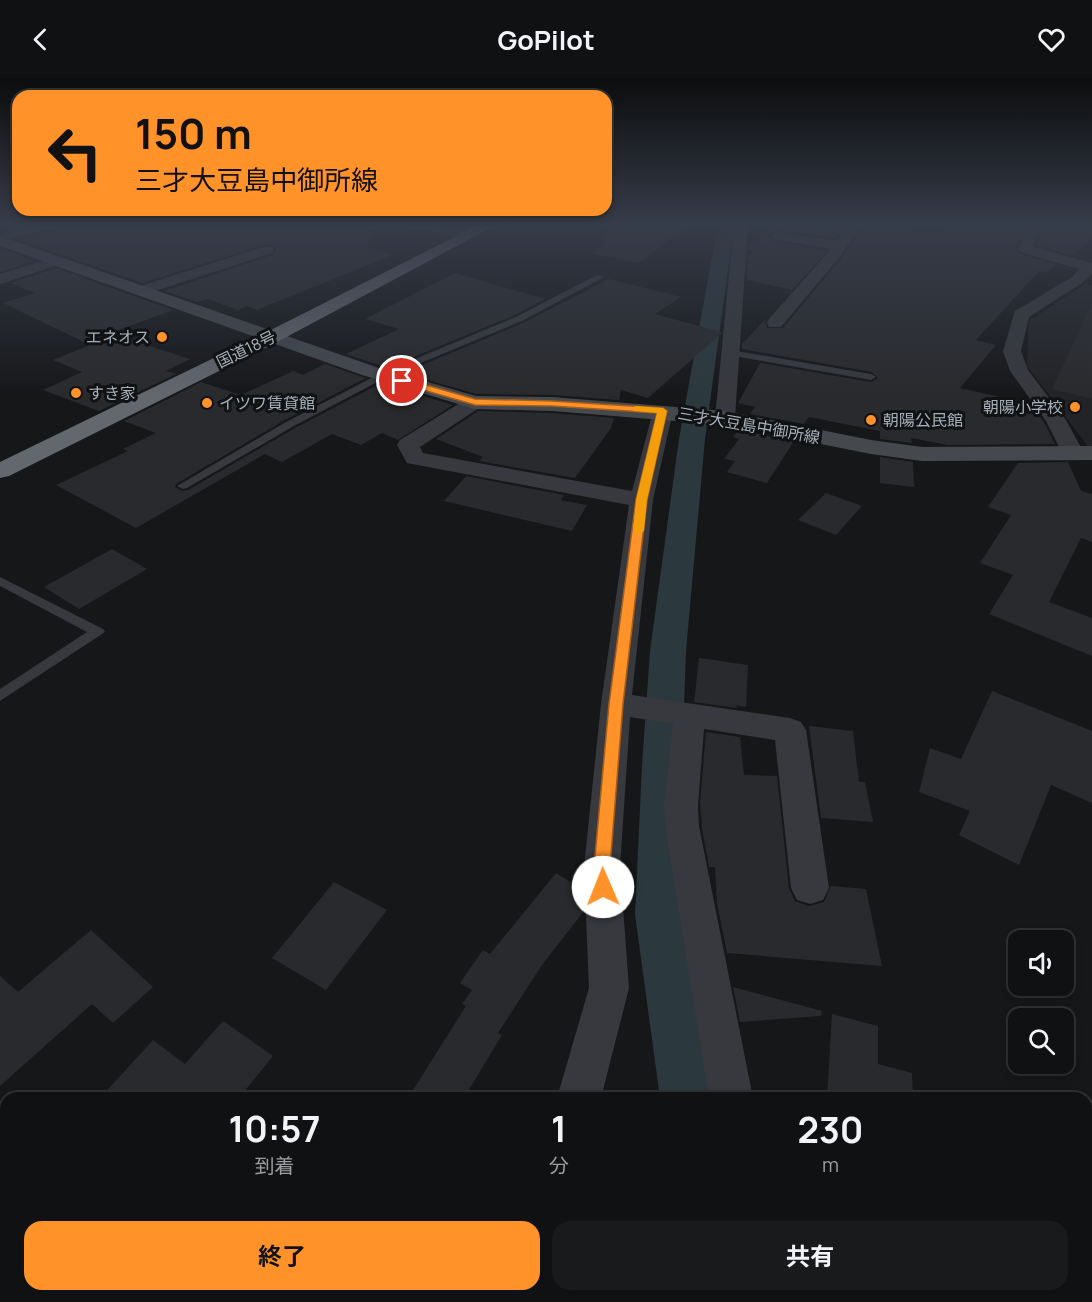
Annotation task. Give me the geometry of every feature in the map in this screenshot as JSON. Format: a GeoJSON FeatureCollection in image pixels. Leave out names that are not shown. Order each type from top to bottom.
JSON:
{"type":"FeatureCollection","features":[{"type":"Feature","properties":{"kind":"highway","name":"国道18号"},"geometry":{"type":"LineString","coordinates":[[0,471],[272,337],[379,281]]}},
{"type":"Feature","properties":{"kind":"main road","name":"三才大豆島中御所線"},"geometry":{"type":"LineString","coordinates":[[112,281],[384,375],[475,402],[663,411],[725,418],[871,447],[922,454],[1082,453]]}},
{"type":"Feature","properties":{"kind":"street"},"geometry":{"type":"LineString","coordinates":[[140,291],[170,281]]}},
{"type":"Feature","properties":{"kind":"street"},"geometry":{"type":"LineString","coordinates":[[725,418],[736,281]]}},
{"type":"Feature","properties":{"kind":"street"},"geometry":{"type":"LineString","coordinates":[[775,323],[810,281]]}},
{"type":"Feature","properties":{"kind":"street"},"geometry":{"type":"LineString","coordinates":[[1082,453],[1018,372],[1012,351],[1021,315],[1053,293],[1084,282]]}},
{"type":"Feature","properties":{"kind":"street"},"geometry":{"type":"LineString","coordinates":[[475,402],[408,445],[415,458],[641,500]]}},
{"type":"Feature","properties":{"kind":"street"},"geometry":{"type":"LineString","coordinates":[[581,1092],[609,988],[602,867],[625,705],[641,500],[663,411]]}},
{"type":"Feature","properties":{"kind":"street"},"geometry":{"type":"LineString","coordinates":[[625,705],[790,730],[810,888]]}},
{"type":"Feature","properties":{"kind":"street"},"geometry":{"type":"LineString","coordinates":[[687,714],[681,805],[682,826],[730,1092]]}},
{"type":"Feature","properties":{"kind":"lane"},"geometry":{"type":"LineString","coordinates":[[183,486],[290,424],[384,375],[519,319],[592,281]]}},
{"type":"Feature","properties":{"kind":"lane"},"geometry":{"type":"LineString","coordinates":[[730,353],[871,377]]}},
{"type":"Feature","properties":{"kind":"lane"},"geometry":{"type":"LineString","coordinates":[[0,580],[98,632],[0,696]]}},
{"type":"Feature","properties":{"kind":"shaded area","name":"朝陽小学校"},"geometry":{"type":"Polygon","coordinates":[[[1085,284],[1092,285],[1092,448],[1089,448],[1027,366],[1029,321],[1085,284]]]}},
{"type":"Feature","properties":{"kind":"building"},"geometry":{"type":"Polygon","coordinates":[[[93,281],[174,310],[84,342],[3,303],[35,293],[11,283],[93,281]]]}},
{"type":"Feature","properties":{"kind":"building"},"geometry":{"type":"Polygon","coordinates":[[[194,281],[328,281],[257,310],[247,306],[238,310],[208,299],[197,302],[164,291],[194,281]]]}},
{"type":"Feature","properties":{"kind":"building"},"geometry":{"type":"Polygon","coordinates":[[[439,281],[483,281],[545,299],[515,315],[387,368],[346,354],[399,329],[365,319],[439,281]]]}},
{"type":"Feature","properties":{"kind":"building"},"geometry":{"type":"Polygon","coordinates":[[[605,281],[617,281],[681,297],[655,314],[721,332],[721,334],[648,398],[621,390],[619,400],[552,395],[476,394],[403,373],[523,323],[605,281]]]}},
{"type":"Feature","properties":{"kind":"building"},"geometry":{"type":"Polygon","coordinates":[[[752,281],[800,281],[792,290],[752,281]]]}},
{"type":"Feature","properties":{"kind":"building"},"geometry":{"type":"Polygon","coordinates":[[[822,281],[1030,281],[976,340],[996,345],[960,388],[1031,404],[1044,422],[1055,444],[948,445],[911,438],[912,443],[880,439],[880,431],[809,417],[804,424],[750,414],[755,407],[738,403],[760,363],[871,382],[878,378],[871,372],[742,349],[742,344],[767,318],[765,322],[767,328],[783,328],[822,281]]]}},
{"type":"Feature","properties":{"kind":"building"},"geometry":{"type":"Polygon","coordinates":[[[1092,304],[1092,399],[1052,389],[1092,304]]]}},
{"type":"Feature","properties":{"kind":"building"},"geometry":{"type":"Polygon","coordinates":[[[115,335],[190,359],[166,371],[176,374],[99,411],[43,390],[82,372],[53,360],[115,335]]]}},
{"type":"Feature","properties":{"kind":"building"},"geometry":{"type":"Polygon","coordinates":[[[325,364],[366,378],[285,420],[176,484],[175,487],[182,491],[188,490],[295,428],[381,383],[453,405],[398,440],[382,433],[361,445],[332,434],[282,462],[265,454],[136,528],[56,485],[128,451],[123,449],[156,433],[124,421],[201,382],[241,395],[293,371],[303,375],[325,364]]]}},
{"type":"Feature","properties":{"kind":"building"},"geometry":{"type":"Polygon","coordinates":[[[478,411],[552,413],[614,418],[611,428],[575,478],[479,461],[483,457],[436,439],[478,411]]]}},
{"type":"Feature","properties":{"kind":"building"},"geometry":{"type":"Polygon","coordinates":[[[738,430],[794,441],[767,483],[727,472],[735,461],[724,459],[739,439],[733,437],[738,430]]]}},
{"type":"Feature","properties":{"kind":"building"},"geometry":{"type":"Polygon","coordinates":[[[880,457],[913,462],[914,487],[880,483],[880,457]]]}},
{"type":"Feature","properties":{"kind":"building"},"geometry":{"type":"Polygon","coordinates":[[[1068,462],[1081,491],[1092,494],[1092,542],[1081,538],[1049,602],[1092,618],[1092,656],[989,614],[1013,575],[980,563],[1011,515],[988,507],[1018,463],[1068,462]]]}},
{"type":"Feature","properties":{"kind":"building"},"geometry":{"type":"Polygon","coordinates":[[[466,476],[564,495],[561,500],[587,505],[572,531],[444,501],[466,476]]]}},
{"type":"Feature","properties":{"kind":"building"},"geometry":{"type":"Polygon","coordinates":[[[826,493],[862,506],[836,535],[798,520],[826,493]]]}},
{"type":"Feature","properties":{"kind":"building"},"geometry":{"type":"Polygon","coordinates":[[[112,549],[147,569],[79,609],[44,587],[112,549]]]}},
{"type":"Feature","properties":{"kind":"building"},"geometry":{"type":"Polygon","coordinates":[[[699,658],[748,665],[746,707],[736,705],[737,708],[694,702],[699,658]]]}},
{"type":"Feature","properties":{"kind":"building"},"geometry":{"type":"Polygon","coordinates":[[[992,691],[1092,731],[1092,803],[1051,785],[1019,865],[959,835],[970,811],[919,792],[930,748],[961,759],[992,691]]]}},
{"type":"Feature","properties":{"kind":"building"},"geometry":{"type":"Polygon","coordinates":[[[809,726],[853,731],[859,782],[865,782],[873,822],[821,818],[809,726]]]}},
{"type":"Feature","properties":{"kind":"building"},"geometry":{"type":"Polygon","coordinates":[[[706,732],[740,737],[744,775],[777,776],[789,888],[795,901],[809,906],[824,902],[831,886],[866,889],[882,966],[727,953],[717,903],[715,867],[709,867],[702,828],[700,803],[706,732]]]}},
{"type":"Feature","properties":{"kind":"building"},"geometry":{"type":"Polygon","coordinates":[[[556,873],[583,890],[584,911],[542,965],[498,1033],[502,1035],[468,1092],[412,1092],[466,1006],[462,1004],[472,990],[460,983],[483,950],[490,954],[556,873]]]}},
{"type":"Feature","properties":{"kind":"building"},"geometry":{"type":"Polygon","coordinates":[[[334,882],[387,910],[326,990],[272,958],[334,882]]]}},
{"type":"Feature","properties":{"kind":"building"},"geometry":{"type":"Polygon","coordinates":[[[91,930],[153,987],[113,1023],[92,1004],[0,1086],[0,976],[18,992],[91,930]]]}},
{"type":"Feature","properties":{"kind":"building"},"geometry":{"type":"Polygon","coordinates":[[[733,987],[822,1011],[821,1016],[740,1022],[733,987]]]}},
{"type":"Feature","properties":{"kind":"building"},"geometry":{"type":"Polygon","coordinates":[[[832,1014],[878,1026],[878,1064],[912,1073],[913,1092],[827,1092],[832,1014]]]}},
{"type":"Feature","properties":{"kind":"building"},"geometry":{"type":"Polygon","coordinates":[[[223,1021],[273,1056],[244,1092],[105,1092],[153,1040],[185,1064],[223,1021]]]}},
{"type":"Feature","properties":{"kind":"waterway"},"geometry":{"type":"LineString","coordinates":[[687,1092],[659,914],[662,766],[668,651],[692,439],[717,281]]}},
{"type":"Feature","properties":{"kind":"slow traffic"},"geometry":{"type":"LineString","coordinates":[[636,409],[663,411],[641,500],[638,531]]}},
{"type":"Feature","properties":{"kind":"place","name":"エネオス"},"geometry":{"type":"Point","coordinates":[162,337]}},
{"type":"Feature","properties":{"kind":"place","name":"すき家"},"geometry":{"type":"Point","coordinates":[76,393]}},
{"type":"Feature","properties":{"kind":"place","name":"イツワ賃貸館"},"geometry":{"type":"Point","coordinates":[207,403]}},
{"type":"Feature","properties":{"kind":"place","name":"朝陽小学校"},"geometry":{"type":"Point","coordinates":[1075,407]}},
{"type":"Feature","properties":{"kind":"place","name":"朝陽公民館"},"geometry":{"type":"Point","coordinates":[871,420]}},
{"type":"Feature","properties":{"kind":"route"},"geometry":{"type":"LineString","coordinates":[[402,381],[475,402],[663,411],[641,500],[616,704],[602,867],[603,887]]}}]}
